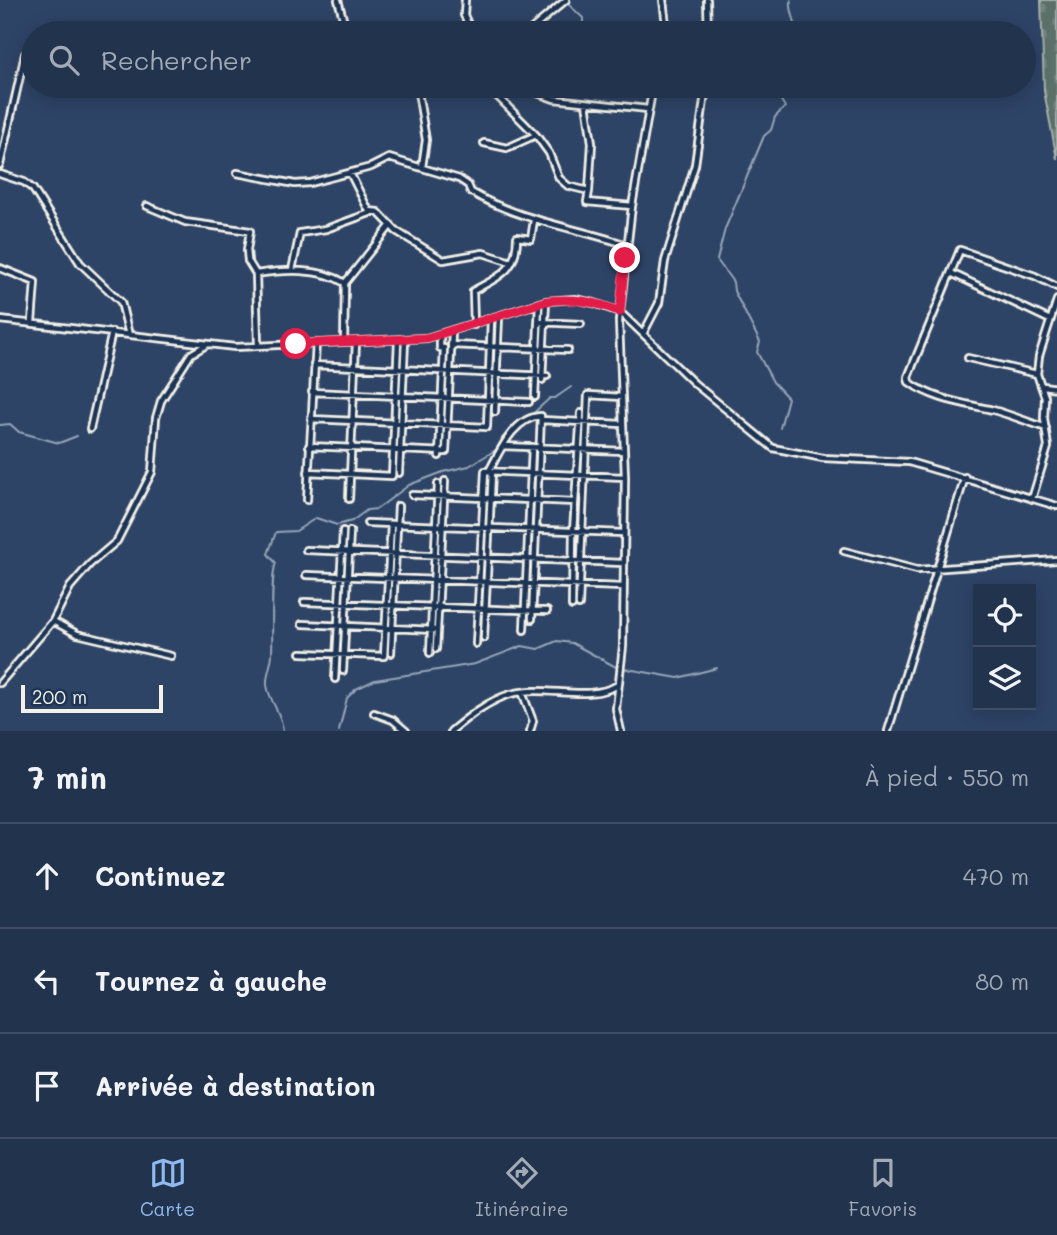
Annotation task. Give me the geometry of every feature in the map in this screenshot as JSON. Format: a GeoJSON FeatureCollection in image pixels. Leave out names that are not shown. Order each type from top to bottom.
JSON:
{"type":"FeatureCollection","features":[{"type":"Feature","properties":{"kind":"street"},"geometry":{"type":"LineString","coordinates":[[338,0],[343,21]]}},
{"type":"Feature","properties":{"kind":"street"},"geometry":{"type":"LineString","coordinates":[[465,0],[464,15],[467,21]]}},
{"type":"Feature","properties":{"kind":"street"},"geometry":{"type":"LineString","coordinates":[[663,0],[666,21]]}},
{"type":"Feature","properties":{"kind":"street"},"geometry":{"type":"LineString","coordinates":[[706,0],[707,21]]}},
{"type":"Feature","properties":{"kind":"street"},"geometry":{"type":"LineString","coordinates":[[542,21],[566,2]]}},
{"type":"Feature","properties":{"kind":"street"},"geometry":{"type":"LineString","coordinates":[[0,166],[21,72]]}},
{"type":"Feature","properties":{"kind":"street"},"geometry":{"type":"LineString","coordinates":[[418,98],[426,141],[422,167]]}},
{"type":"Feature","properties":{"kind":"street"},"geometry":{"type":"LineString","coordinates":[[551,98],[648,109]]}},
{"type":"Feature","properties":{"kind":"street"},"geometry":{"type":"LineString","coordinates":[[621,731],[616,709],[620,668],[625,477],[620,312],[632,206],[650,98]]}},
{"type":"Feature","properties":{"kind":"street"},"geometry":{"type":"LineString","coordinates":[[643,334],[659,303],[665,261],[695,166],[704,98]]}},
{"type":"Feature","properties":{"kind":"street"},"geometry":{"type":"LineString","coordinates":[[502,99],[536,135],[559,178],[568,186],[589,191]]}},
{"type":"Feature","properties":{"kind":"street"},"geometry":{"type":"LineString","coordinates":[[586,103],[592,143],[587,202],[632,206]]}},
{"type":"Feature","properties":{"kind":"street"},"geometry":{"type":"LineString","coordinates":[[484,143],[507,148],[536,135]]}},
{"type":"Feature","properties":{"kind":"street"},"geometry":{"type":"LineString","coordinates":[[237,173],[295,184],[350,173],[388,159],[459,179],[468,185],[471,192],[491,204],[534,220],[589,232],[627,245]]}},
{"type":"Feature","properties":{"kind":"street"},"geometry":{"type":"LineString","coordinates":[[350,173],[372,212]]}},
{"type":"Feature","properties":{"kind":"street"},"geometry":{"type":"LineString","coordinates":[[0,174],[24,182],[33,189],[80,263],[121,302],[129,335]]}},
{"type":"Feature","properties":{"kind":"street"},"geometry":{"type":"LineString","coordinates":[[147,206],[185,222],[250,230],[248,261],[256,274],[258,345]]}},
{"type":"Feature","properties":{"kind":"street"},"geometry":{"type":"LineString","coordinates":[[292,270],[300,233],[326,229],[372,212],[378,212],[391,225],[443,260],[483,253],[511,262]]}},
{"type":"Feature","properties":{"kind":"street"},"geometry":{"type":"LineString","coordinates":[[474,325],[473,291],[498,280],[511,262],[517,237],[531,239],[534,220]]}},
{"type":"Feature","properties":{"kind":"street"},"geometry":{"type":"LineString","coordinates":[[344,342],[345,283],[391,225]]}},
{"type":"Feature","properties":{"kind":"street"},"geometry":{"type":"LineString","coordinates":[[1046,428],[995,411],[949,401],[920,390],[909,382],[908,377],[960,250],[1057,287]]}},
{"type":"Feature","properties":{"kind":"street"},"geometry":{"type":"LineString","coordinates":[[0,268],[36,282],[32,322]]}},
{"type":"Feature","properties":{"kind":"street"},"geometry":{"type":"LineString","coordinates":[[256,274],[292,270],[309,272],[345,283]]}},
{"type":"Feature","properties":{"kind":"street"},"geometry":{"type":"LineString","coordinates":[[951,273],[1050,320]]}},
{"type":"Feature","properties":{"kind":"street"},"geometry":{"type":"LineString","coordinates":[[0,320],[235,347],[405,341],[452,332],[546,301],[575,299],[620,312],[695,384],[773,448],[823,458],[909,462],[1057,506]]}},
{"type":"Feature","properties":{"kind":"street"},"geometry":{"type":"LineString","coordinates":[[1032,499],[1048,447],[1043,386],[1037,374],[1057,300]]}},
{"type":"Feature","properties":{"kind":"street"},"geometry":{"type":"LineString","coordinates":[[314,365],[544,377],[546,301]]}},
{"type":"Feature","properties":{"kind":"street"},"geometry":{"type":"LineString","coordinates":[[535,397],[539,303]]}},
{"type":"Feature","properties":{"kind":"street"},"geometry":{"type":"LineString","coordinates":[[495,412],[499,316]]}},
{"type":"Feature","properties":{"kind":"street"},"geometry":{"type":"LineString","coordinates":[[311,419],[487,427],[491,319]]}},
{"type":"Feature","properties":{"kind":"street"},"geometry":{"type":"LineString","coordinates":[[538,322],[580,324]]}},
{"type":"Feature","properties":{"kind":"street"},"geometry":{"type":"LineString","coordinates":[[90,429],[112,332]]}},
{"type":"Feature","properties":{"kind":"street"},"geometry":{"type":"LineString","coordinates":[[309,446],[393,449],[439,454],[446,452],[452,332]]}},
{"type":"Feature","properties":{"kind":"street"},"geometry":{"type":"LineString","coordinates":[[439,335],[440,348],[444,348],[439,454]]}},
{"type":"Feature","properties":{"kind":"street"},"geometry":{"type":"LineString","coordinates":[[308,472],[392,476],[398,341]]}},
{"type":"Feature","properties":{"kind":"street"},"geometry":{"type":"LineString","coordinates":[[399,473],[405,341]]}},
{"type":"Feature","properties":{"kind":"street"},"geometry":{"type":"LineString","coordinates":[[349,499],[356,342]]}},
{"type":"Feature","properties":{"kind":"street"},"geometry":{"type":"LineString","coordinates":[[0,683],[52,621],[70,587],[90,564],[117,541],[152,472],[156,418],[161,401],[191,354],[208,343]]}},
{"type":"Feature","properties":{"kind":"street"},"geometry":{"type":"LineString","coordinates":[[307,500],[316,343]]}},
{"type":"Feature","properties":{"kind":"street"},"geometry":{"type":"LineString","coordinates":[[451,345],[568,350]]}},
{"type":"Feature","properties":{"kind":"street"},"geometry":{"type":"LineString","coordinates":[[968,358],[1037,374]]}},
{"type":"Feature","properties":{"kind":"street"},"geometry":{"type":"LineString","coordinates":[[1043,386],[1057,388]]}},
{"type":"Feature","properties":{"kind":"street"},"geometry":{"type":"LineString","coordinates":[[312,392],[529,402]]}},
{"type":"Feature","properties":{"kind":"street"},"geometry":{"type":"LineString","coordinates":[[579,605],[580,532],[588,395],[622,397]]}},
{"type":"Feature","properties":{"kind":"street"},"geometry":{"type":"LineString","coordinates":[[572,606],[573,531],[581,413]]}},
{"type":"Feature","properties":{"kind":"street"},"geometry":{"type":"LineString","coordinates":[[484,638],[491,471],[505,439],[535,416],[541,416],[534,530],[525,583],[524,630]]}},
{"type":"Feature","properties":{"kind":"street"},"geometry":{"type":"LineString","coordinates":[[541,420],[622,424]]}},
{"type":"Feature","properties":{"kind":"street"},"geometry":{"type":"LineString","coordinates":[[503,446],[624,451]]}},
{"type":"Feature","properties":{"kind":"street"},"geometry":{"type":"LineString","coordinates":[[531,619],[532,583],[528,529],[532,447]]}},
{"type":"Feature","properties":{"kind":"street"},"geometry":{"type":"LineString","coordinates":[[476,644],[485,471],[625,477]]}},
{"type":"Feature","properties":{"kind":"street"},"geometry":{"type":"LineString","coordinates":[[888,731],[965,477]]}},
{"type":"Feature","properties":{"kind":"street"},"geometry":{"type":"LineString","coordinates":[[436,649],[445,481]]}},
{"type":"Feature","properties":{"kind":"street"},"geometry":{"type":"LineString","coordinates":[[430,653],[438,484]]}},
{"type":"Feature","properties":{"kind":"street"},"geometry":{"type":"LineString","coordinates":[[412,495],[582,502]]}},
{"type":"Feature","properties":{"kind":"street"},"geometry":{"type":"LineString","coordinates":[[391,653],[386,578],[388,553],[398,506]]}},
{"type":"Feature","properties":{"kind":"street"},"geometry":{"type":"LineString","coordinates":[[367,523],[623,533]]}},
{"type":"Feature","properties":{"kind":"street"},"geometry":{"type":"LineString","coordinates":[[301,653],[384,656],[384,628],[395,554],[394,524]]}},
{"type":"Feature","properties":{"kind":"street"},"geometry":{"type":"LineString","coordinates":[[335,679],[342,531]]}},
{"type":"Feature","properties":{"kind":"street"},"geometry":{"type":"LineString","coordinates":[[343,671],[350,531]]}},
{"type":"Feature","properties":{"kind":"street"},"geometry":{"type":"LineString","coordinates":[[306,550],[623,563]]}},
{"type":"Feature","properties":{"kind":"street"},"geometry":{"type":"LineString","coordinates":[[844,551],[902,567],[938,568],[1057,560]]}},
{"type":"Feature","properties":{"kind":"street"},"geometry":{"type":"LineString","coordinates":[[306,575],[623,587]]}},
{"type":"Feature","properties":{"kind":"street"},"geometry":{"type":"LineString","coordinates":[[304,602],[547,611]]}},
{"type":"Feature","properties":{"kind":"street"},"geometry":{"type":"LineString","coordinates":[[52,621],[77,634],[171,656]]}},
{"type":"Feature","properties":{"kind":"street"},"geometry":{"type":"LineString","coordinates":[[302,624],[437,631]]}},
{"type":"Feature","properties":{"kind":"street"},"geometry":{"type":"LineString","coordinates":[[451,731],[493,702],[522,692],[604,693],[618,684]]}},
{"type":"Feature","properties":{"kind":"street"},"geometry":{"type":"LineString","coordinates":[[522,692],[533,721],[530,731]]}},
{"type":"Feature","properties":{"kind":"street"},"geometry":{"type":"LineString","coordinates":[[374,713],[393,720],[406,731]]}},
{"type":"Feature","properties":{"kind":"green space"},"geometry":{"type":"Polygon","coordinates":[[[1041,0],[1057,0],[1057,159],[1044,91],[1041,0]]]}},
{"type":"Feature","properties":{"kind":"waterway"},"geometry":{"type":"LineString","coordinates":[[791,0],[794,21]]}},
{"type":"Feature","properties":{"kind":"waterway"},"geometry":{"type":"LineString","coordinates":[[566,2],[583,21]]}},
{"type":"Feature","properties":{"kind":"waterway"},"geometry":{"type":"LineString","coordinates":[[780,98],[785,107],[775,117],[771,130],[764,136],[725,229],[717,260],[733,282],[734,291],[760,342],[757,352],[773,382],[788,398],[780,428]]}},
{"type":"Feature","properties":{"kind":"waterway"},"geometry":{"type":"LineString","coordinates":[[528,418],[550,398],[555,398],[571,387]]}},
{"type":"Feature","properties":{"kind":"waterway"},"geometry":{"type":"LineString","coordinates":[[0,425],[10,424],[19,432],[59,443],[77,436]]}},
{"type":"Feature","properties":{"kind":"waterway"},"geometry":{"type":"LineString","coordinates":[[501,444],[502,438],[510,432]]}},
{"type":"Feature","properties":{"kind":"waterway"},"geometry":{"type":"LineString","coordinates":[[283,731],[267,685],[272,657],[272,592],[276,563],[268,554],[276,532],[296,531],[316,518],[337,525],[352,521],[367,510],[377,509],[409,485],[443,472],[469,466],[499,448]]}},
{"type":"Feature","properties":{"kind":"waterway"},"geometry":{"type":"LineString","coordinates":[[339,731],[347,698],[356,689],[375,680],[475,664],[522,646],[538,649],[557,641],[572,643],[616,667],[678,678],[717,668]]}},
{"type":"Feature","properties":{"kind":"route"},"geometry":{"type":"LineString","coordinates":[[296,344],[427,338],[546,301],[563,299],[594,303],[620,312],[625,258]]}}]}
